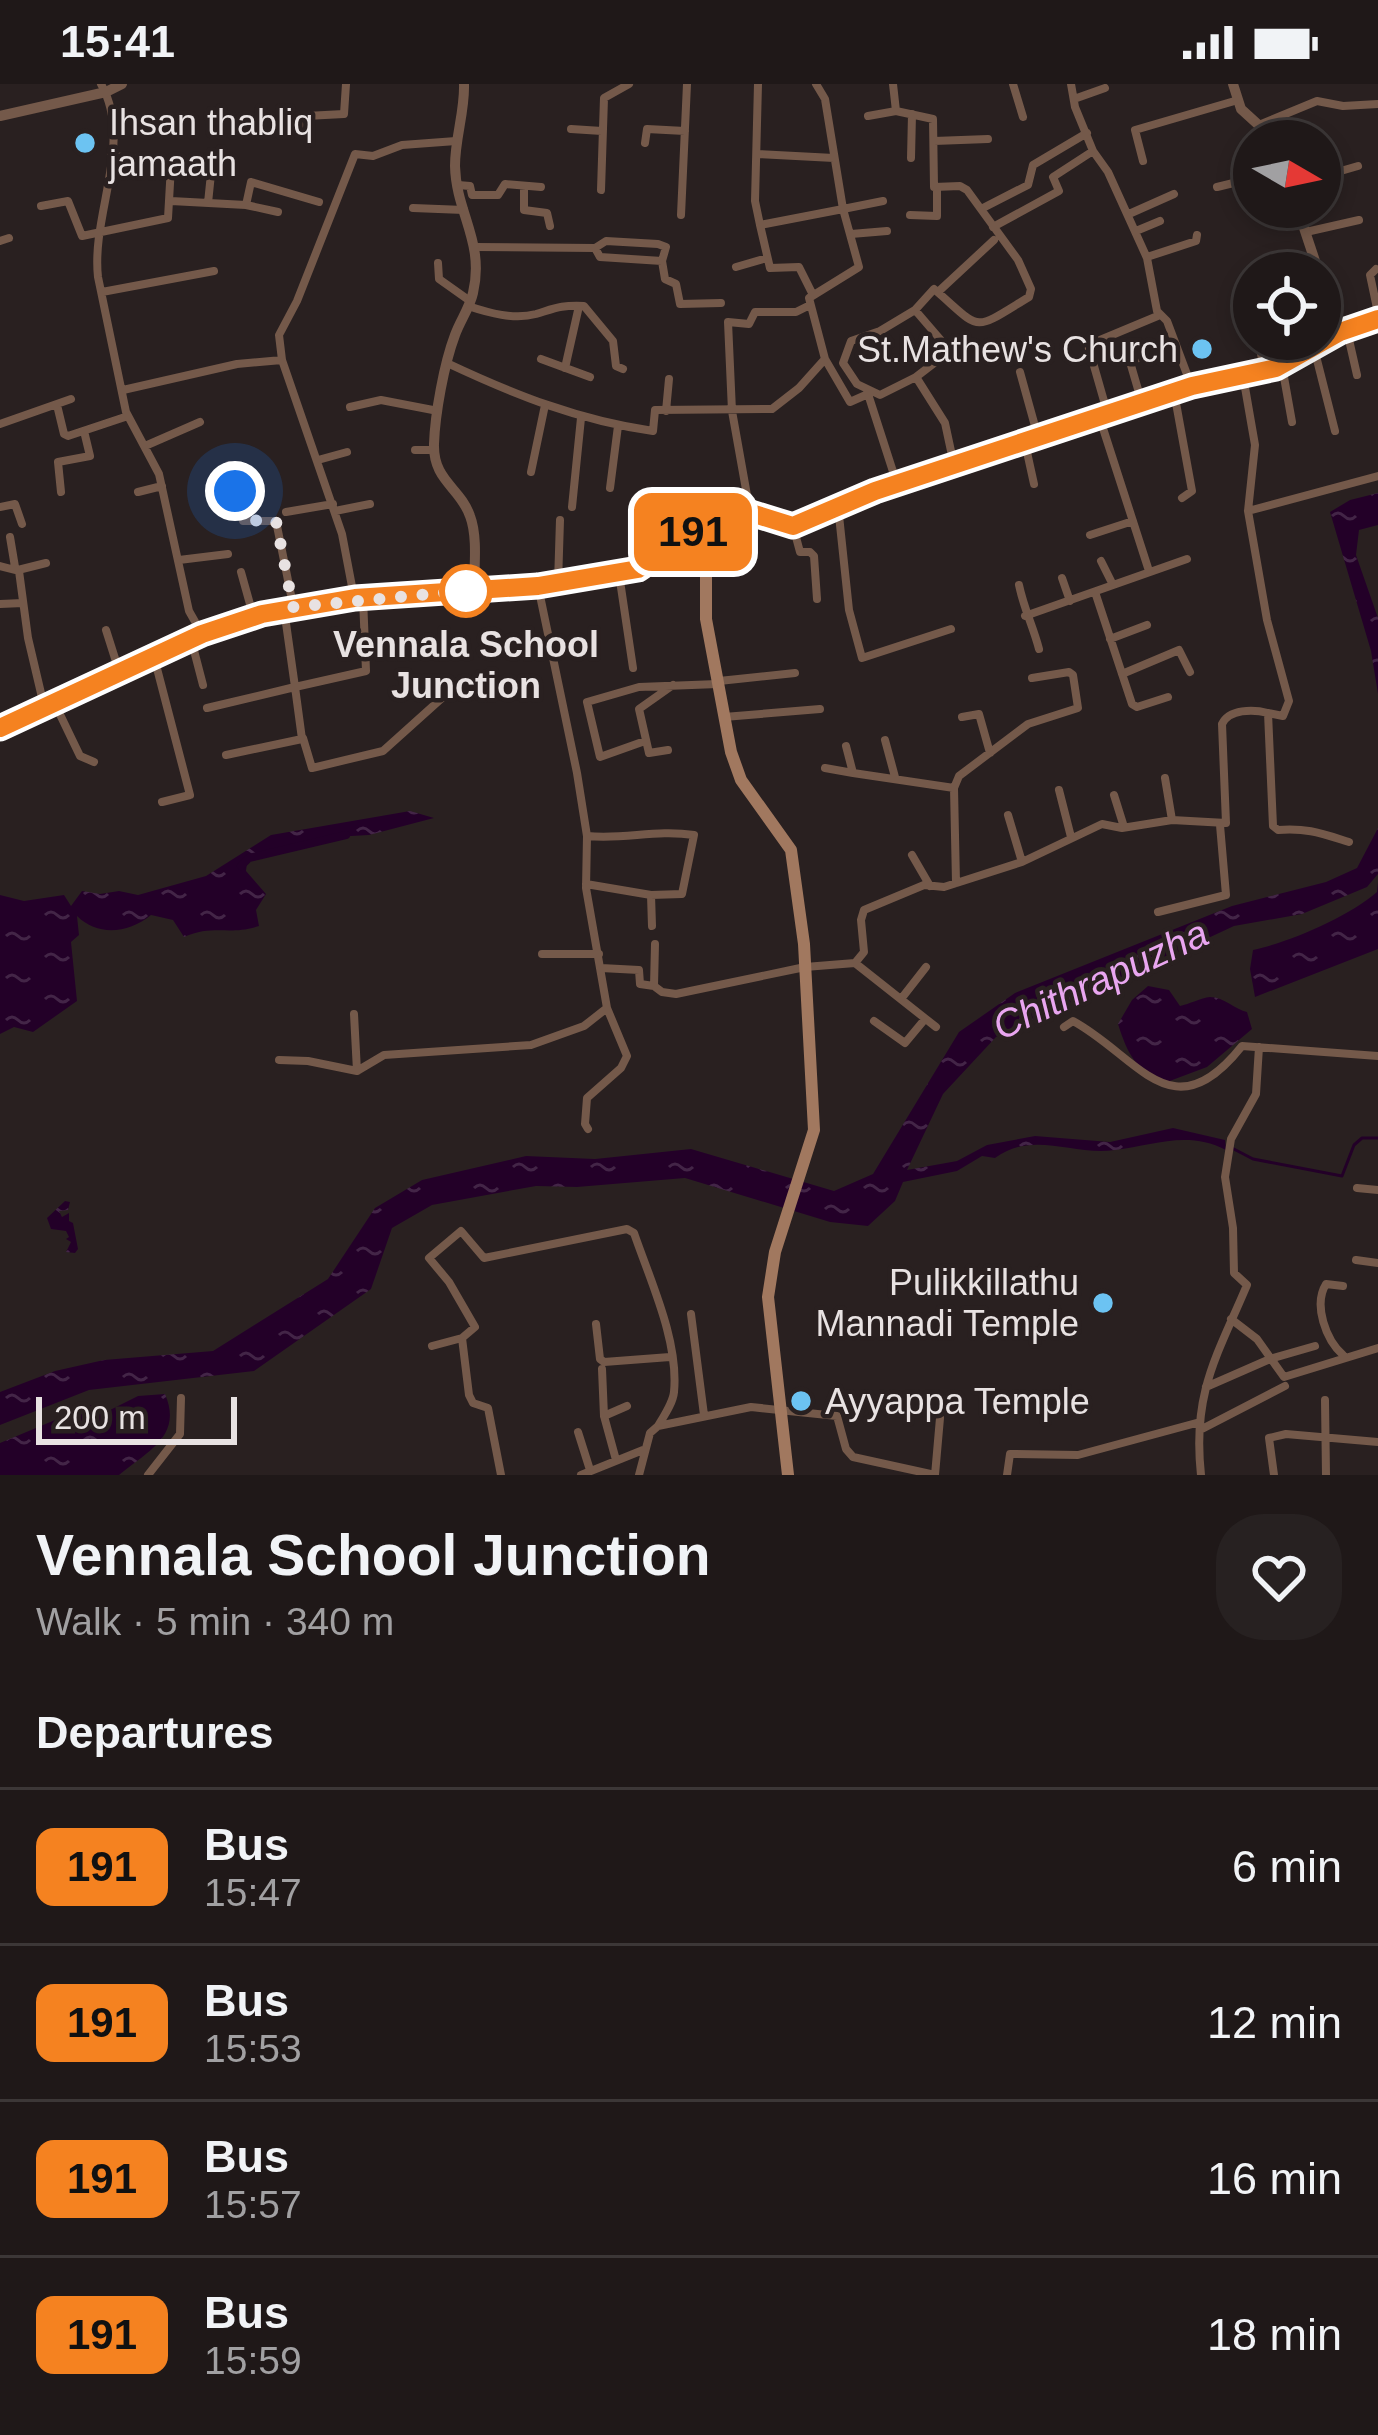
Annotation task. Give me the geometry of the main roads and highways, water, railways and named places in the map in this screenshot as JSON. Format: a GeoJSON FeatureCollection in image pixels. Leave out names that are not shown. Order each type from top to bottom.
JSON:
{"type":"FeatureCollection","features":[{"type":"Feature","properties":{"kind":"main road"},"geometry":{"type":"LineString","coordinates":[[1341,331],[1378,316]]}},
{"type":"Feature","properties":{"kind":"main road"},"geometry":{"type":"LineString","coordinates":[[0,728],[197,636],[253,617],[359,598],[538,586],[638,569],[714,517],[738,509],[793,526],[896,484],[1192,386],[1289,360]]}},
{"type":"Feature","properties":{"kind":"main road"},"geometry":{"type":"LineString","coordinates":[[688,536],[706,554],[704,594],[724,717],[741,780],[791,850],[805,967],[814,1130],[775,1252],[768,1297],[788,1475]]}},
{"type":"Feature","properties":{"kind":"water"},"geometry":{"type":"Polygon","coordinates":[[[1378,493],[1378,525],[1359,530],[1356,555],[1378,618],[1378,694],[1371,651],[1330,512],[1350,500],[1378,493]]]}},
{"type":"Feature","properties":{"kind":"water"},"geometry":{"type":"Polygon","coordinates":[[[410,811],[434,818],[369,835],[334,837],[248,855],[246,871],[266,894],[256,910],[259,926],[184,937],[173,920],[151,915],[114,930],[94,927],[77,916],[79,935],[71,942],[77,1001],[33,1032],[14,1027],[0,1034],[0,895],[24,901],[64,895],[71,906],[82,891],[138,895],[206,876],[271,835],[410,811]]]}},
{"type":"Feature","properties":{"kind":"water","name":"Chithrapuzha"},"geometry":{"type":"Polygon","coordinates":[[[1378,828],[1378,874],[1367,887],[1302,914],[1234,926],[996,1037],[943,1094],[907,1170],[957,1161],[987,1145],[1035,1136],[1110,1142],[1173,1128],[1225,1140],[1226,1150],[1184,1140],[1099,1151],[1024,1146],[995,1158],[982,1156],[957,1171],[903,1182],[895,1201],[868,1226],[830,1222],[685,1178],[536,1186],[432,1205],[392,1228],[371,1289],[254,1371],[89,1390],[0,1425],[0,1392],[55,1371],[104,1360],[213,1351],[328,1279],[375,1208],[422,1180],[526,1156],[595,1159],[691,1149],[834,1191],[873,1174],[959,1032],[1015,993],[1232,906],[1326,882],[1357,868],[1378,828]]]}},
{"type":"Feature","properties":{"kind":"water"},"geometry":{"type":"Polygon","coordinates":[[[1378,882],[1378,949],[1255,997],[1250,969],[1253,950],[1335,919],[1377,892],[1378,882]]]}},
{"type":"Feature","properties":{"kind":"water"},"geometry":{"type":"Polygon","coordinates":[[[1148,986],[1169,990],[1180,1006],[1210,997],[1220,999],[1247,1012],[1252,1029],[1207,1067],[1167,1082],[1134,1060],[1118,1024],[1132,1000],[1148,986]]]}},
{"type":"Feature","properties":{"kind":"water"},"geometry":{"type":"Polygon","coordinates":[[[65,1201],[70,1202],[68,1210],[59,1211],[62,1217],[69,1213],[73,1223],[75,1253],[66,1252],[71,1242],[66,1231],[51,1229],[47,1218],[65,1201]]]}},
{"type":"Feature","properties":{"kind":"water"},"geometry":{"type":"Polygon","coordinates":[[[165,1394],[169,1409],[166,1432],[119,1475],[0,1475],[0,1443],[91,1405],[110,1410],[138,1396],[165,1394]]]}},
{"type":"Feature","properties":{"kind":"waterway"},"geometry":{"type":"LineString","coordinates":[[241,866],[249,858],[346,835]]}},
{"type":"Feature","properties":{"kind":"waterway"},"geometry":{"type":"LineString","coordinates":[[1230,1147],[1253,1159],[1342,1176],[1354,1145],[1362,1138],[1378,1138]]}},
{"type":"Feature","properties":{"kind":"place","name":"Ihsan thabliq jamaath"},"geometry":{"type":"Point","coordinates":[85,143]}},
{"type":"Feature","properties":{"kind":"place","name":"St.Mathew's Church"},"geometry":{"type":"Point","coordinates":[1202,349]}},
{"type":"Feature","properties":{"kind":"place","name":"Vennala School Junction"},"geometry":{"type":"Point","coordinates":[466,591]}},
{"type":"Feature","properties":{"kind":"place","name":"Pulikkillathu Mannadi Temple"},"geometry":{"type":"Point","coordinates":[1103,1303]}},
{"type":"Feature","properties":{"kind":"place","name":"Ayyappa Temple"},"geometry":{"type":"Point","coordinates":[801,1401]}}]}
